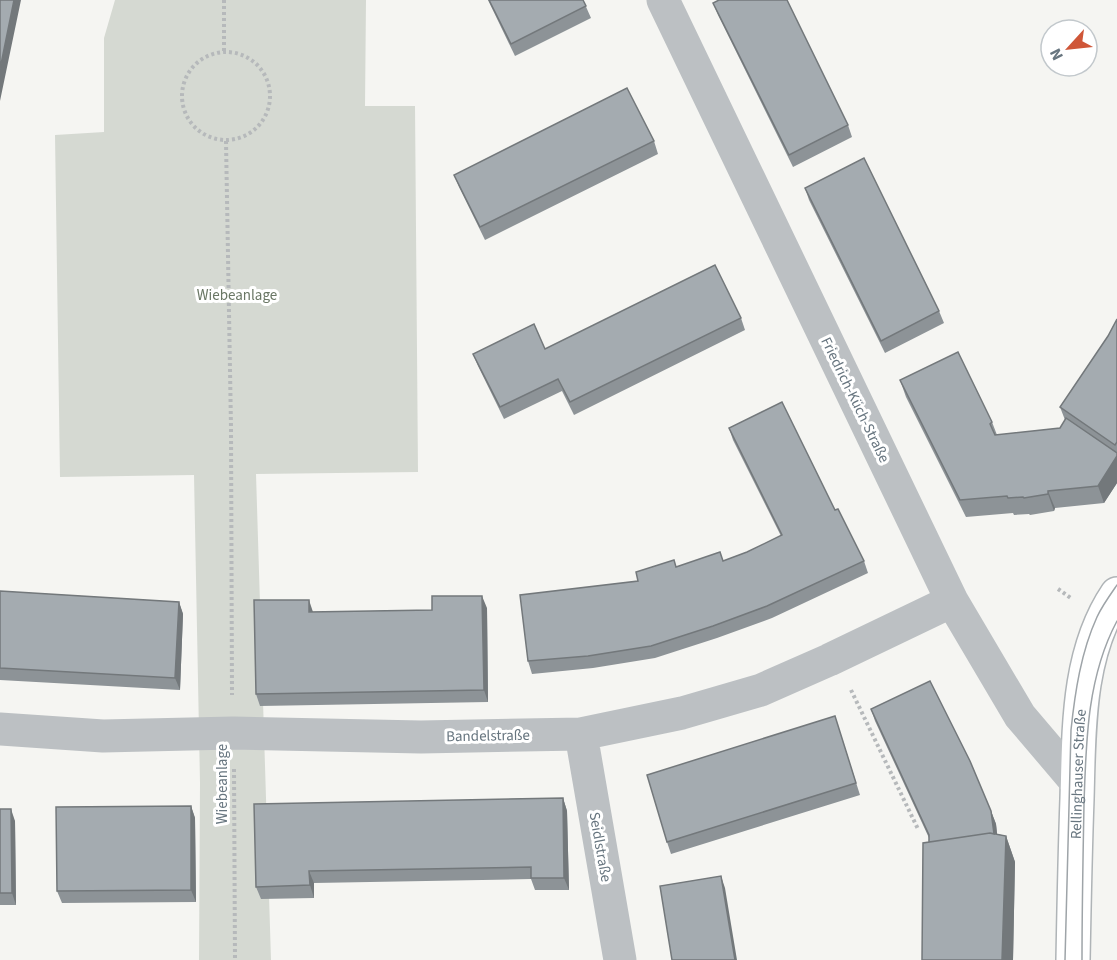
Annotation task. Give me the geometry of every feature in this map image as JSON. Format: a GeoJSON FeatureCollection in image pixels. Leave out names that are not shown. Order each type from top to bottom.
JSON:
{"type":"FeatureCollection","features":[{"type":"Feature","properties":{"kind":"main road","name":"Rellinghauser Straße"},"geometry":{"type":"LineString","coordinates":[[1073,960],[1080,724],[1087,669],[1097,631],[1117,594]]}},
{"type":"Feature","properties":{"kind":"street","name":"Friedrich-Küch-Straße"},"geometry":{"type":"LineString","coordinates":[[663,0],[952,601],[1020,716],[1077,783]]}},
{"type":"Feature","properties":{"kind":"street","name":"Bandelstraße"},"geometry":{"type":"LineString","coordinates":[[0,729],[103,736],[233,733],[421,737],[581,734],[682,713],[761,690],[952,601]]}},
{"type":"Feature","properties":{"kind":"street","name":"Seidlstraße"},"geometry":{"type":"LineString","coordinates":[[581,734],[620,960]]}},
{"type":"Feature","properties":{"kind":"path"},"geometry":{"type":"LineString","coordinates":[[224,0],[224,51]]}},
{"type":"Feature","properties":{"kind":"path"},"geometry":{"type":"LineString","coordinates":[[224,51],[239,53],[251,59],[262,69],[268,81],[270,95],[268,109],[262,122],[252,132],[226,141],[200,132],[190,122],[183,110],[182,96],[183,83],[199,60],[224,51]]}},
{"type":"Feature","properties":{"kind":"path","name":"Wiebeanlage"},"geometry":{"type":"LineString","coordinates":[[226,141],[234,960]]}},
{"type":"Feature","properties":{"kind":"path"},"geometry":{"type":"LineString","coordinates":[[850,688],[918,829]]}},
{"type":"Feature","properties":{"kind":"green space","name":"Wiebeanlage"},"geometry":{"type":"Polygon","coordinates":[[[115,0],[366,0],[365,106],[415,106],[418,472],[256,474],[271,960],[199,960],[200,783],[194,475],[60,477],[55,135],[104,132],[104,38],[115,0]]]}},
{"type":"Feature","properties":{"kind":"building"},"geometry":{"type":"Polygon","coordinates":[[[0,0],[14,0],[0,69],[0,0]]]}},
{"type":"Feature","properties":{"kind":"building"},"geometry":{"type":"Polygon","coordinates":[[[489,0],[583,0],[586,6],[511,44],[489,0]]]}},
{"type":"Feature","properties":{"kind":"building"},"geometry":{"type":"Polygon","coordinates":[[[719,0],[787,0],[848,125],[789,155],[713,3],[719,0]]]}},
{"type":"Feature","properties":{"kind":"building"},"geometry":{"type":"Polygon","coordinates":[[[627,88],[654,141],[480,227],[454,175],[627,88]]]}},
{"type":"Feature","properties":{"kind":"building"},"geometry":{"type":"Polygon","coordinates":[[[864,158],[939,311],[881,341],[805,188],[864,158]]]}},
{"type":"Feature","properties":{"kind":"building"},"geometry":{"type":"Polygon","coordinates":[[[715,265],[741,318],[570,402],[558,379],[500,407],[473,354],[534,324],[545,349],[715,265]]]}},
{"type":"Feature","properties":{"kind":"building"},"geometry":{"type":"Polygon","coordinates":[[[1117,319],[1117,442],[1115,445],[1060,407],[1117,319]]]}},
{"type":"Feature","properties":{"kind":"building"},"geometry":{"type":"Polygon","coordinates":[[[958,352],[992,422],[990,424],[995,435],[1060,428],[1066,418],[1117,453],[1098,486],[1048,491],[1048,494],[1024,498],[1008,498],[1007,496],[960,500],[900,380],[958,352]]]}},
{"type":"Feature","properties":{"kind":"building"},"geometry":{"type":"Polygon","coordinates":[[[782,402],[835,510],[838,509],[864,561],[767,606],[651,646],[588,656],[528,661],[520,595],[638,581],[636,572],[674,560],[676,567],[720,552],[723,561],[782,535],[729,428],[782,402]]]}},
{"type":"Feature","properties":{"kind":"building"},"geometry":{"type":"Polygon","coordinates":[[[0,591],[179,602],[175,678],[0,668],[0,591]]]}},
{"type":"Feature","properties":{"kind":"building"},"geometry":{"type":"Polygon","coordinates":[[[432,596],[482,596],[484,690],[256,694],[254,600],[309,600],[309,612],[432,610],[432,596]]]}},
{"type":"Feature","properties":{"kind":"building"},"geometry":{"type":"Polygon","coordinates":[[[930,681],[970,761],[991,811],[994,834],[929,842],[929,835],[871,709],[930,681]]]}},
{"type":"Feature","properties":{"kind":"building"},"geometry":{"type":"Polygon","coordinates":[[[835,716],[856,783],[667,842],[647,775],[835,716]]]}},
{"type":"Feature","properties":{"kind":"building"},"geometry":{"type":"Polygon","coordinates":[[[563,798],[564,878],[531,878],[531,867],[309,871],[310,885],[256,887],[254,804],[563,798]]]}},
{"type":"Feature","properties":{"kind":"building"},"geometry":{"type":"Polygon","coordinates":[[[191,806],[191,890],[57,891],[56,807],[191,806]]]}},
{"type":"Feature","properties":{"kind":"building"},"geometry":{"type":"Polygon","coordinates":[[[0,809],[11,809],[12,893],[0,893],[0,809]]]}},
{"type":"Feature","properties":{"kind":"building"},"geometry":{"type":"Polygon","coordinates":[[[990,833],[1006,836],[1002,960],[922,960],[923,843],[990,833]]]}},
{"type":"Feature","properties":{"kind":"building"},"geometry":{"type":"Polygon","coordinates":[[[721,876],[735,960],[672,960],[660,886],[721,876]]]}},
{"type":"Feature","properties":{"kind":"tram line"},"geometry":{"type":"LineString","coordinates":[[1065,960],[1071,730],[1074,701],[1091,630],[1101,609],[1117,585]]}},
{"type":"Feature","properties":{"kind":"tram line"},"geometry":{"type":"LineString","coordinates":[[1082,960],[1087,734],[1099,664],[1117,621]]}}]}
